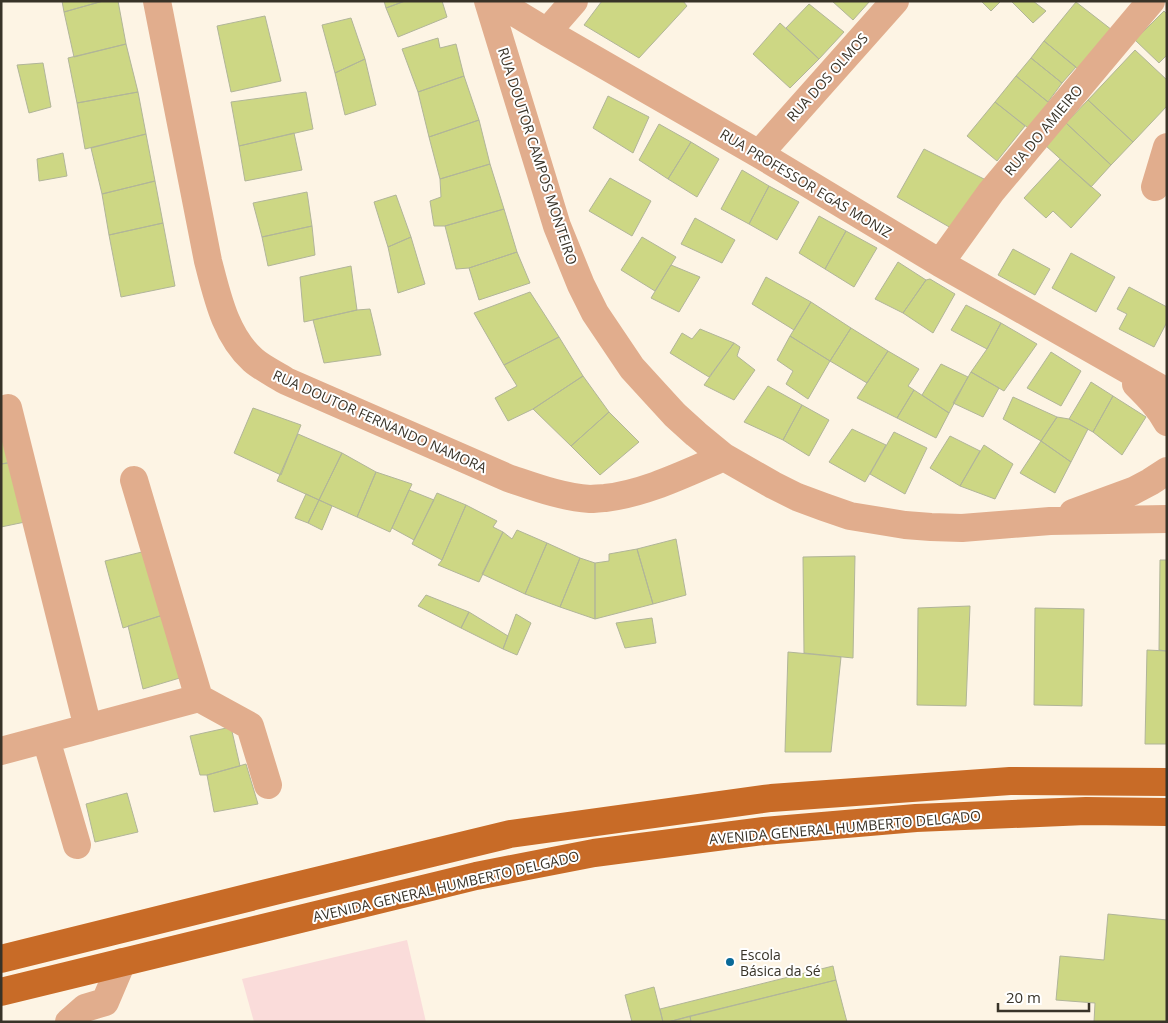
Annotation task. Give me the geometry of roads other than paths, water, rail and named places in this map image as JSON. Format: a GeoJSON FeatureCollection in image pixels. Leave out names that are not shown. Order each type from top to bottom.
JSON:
{"type":"FeatureCollection","features":[{"type":"Feature","properties":{"kind":"main road"},"geometry":{"type":"LineString","coordinates":[[1,959],[510,834],[771,798],[1010,781],[1167,782]]}},
{"type":"Feature","properties":{"kind":"main road","name":"AVENIDA GENERAL HUMBERTO DELGADO"},"geometry":{"type":"LineString","coordinates":[[1,992],[476,876],[594,853],[764,831],[916,818],[1086,811],[1167,812]]}},
{"type":"Feature","properties":{"kind":"street","name":"RUA DOUTOR FERNANDO NAMORA"},"geometry":{"type":"LineString","coordinates":[[157,1],[208,261],[229,328],[240,346],[253,360],[286,381],[508,478],[566,496],[592,499],[620,496],[649,488],[724,457]]}},
{"type":"Feature","properties":{"kind":"street","name":"RUA DOUTOR CAMPOS MONTEIRO"},"geometry":{"type":"LineString","coordinates":[[488,1],[557,226],[571,263],[595,314],[632,368],[674,415],[724,457],[773,485],[824,507],[859,518],[905,525],[962,528],[1050,521]]}},
{"type":"Feature","properties":{"kind":"street","name":"RUA PROFESSOR EGAS MONIZ"},"geometry":{"type":"LineString","coordinates":[[496,1],[759,154],[940,263],[1115,363]]}},
{"type":"Feature","properties":{"kind":"street"},"geometry":{"type":"LineString","coordinates":[[547,32],[574,1]]}},
{"type":"Feature","properties":{"kind":"street","name":"RUA DOS OLMOS"},"geometry":{"type":"LineString","coordinates":[[759,154],[895,1]]}},
{"type":"Feature","properties":{"kind":"street","name":"RUA DO AMIEIRO"},"geometry":{"type":"LineString","coordinates":[[940,263],[991,192],[1151,1]]}},
{"type":"Feature","properties":{"kind":"street"},"geometry":{"type":"LineString","coordinates":[[1155,186],[1167,147]]}},
{"type":"Feature","properties":{"kind":"street"},"geometry":{"type":"LineString","coordinates":[[1115,363],[1167,392]]}},
{"type":"Feature","properties":{"kind":"street"},"geometry":{"type":"LineString","coordinates":[[1115,363],[1152,400],[1167,422]]}},
{"type":"Feature","properties":{"kind":"street"},"geometry":{"type":"LineString","coordinates":[[8,408],[88,728]]}},
{"type":"Feature","properties":{"kind":"street"},"geometry":{"type":"LineString","coordinates":[[1050,521],[1134,491],[1167,471]]}},
{"type":"Feature","properties":{"kind":"street"},"geometry":{"type":"LineString","coordinates":[[134,480],[198,698]]}},
{"type":"Feature","properties":{"kind":"street"},"geometry":{"type":"LineString","coordinates":[[1050,521],[1167,519]]}},
{"type":"Feature","properties":{"kind":"street"},"geometry":{"type":"LineString","coordinates":[[1,751],[198,698],[250,726],[268,785]]}},
{"type":"Feature","properties":{"kind":"street"},"geometry":{"type":"LineString","coordinates":[[46,739],[78,846]]}},
{"type":"Feature","properties":{"kind":"street"},"geometry":{"type":"LineString","coordinates":[[68,1022],[85,1008],[106,1002],[122,962]]}},
{"type":"Feature","properties":{"kind":"place","name":"Escola Básica da Sé"},"geometry":{"type":"Point","coordinates":[730,962]}}]}
